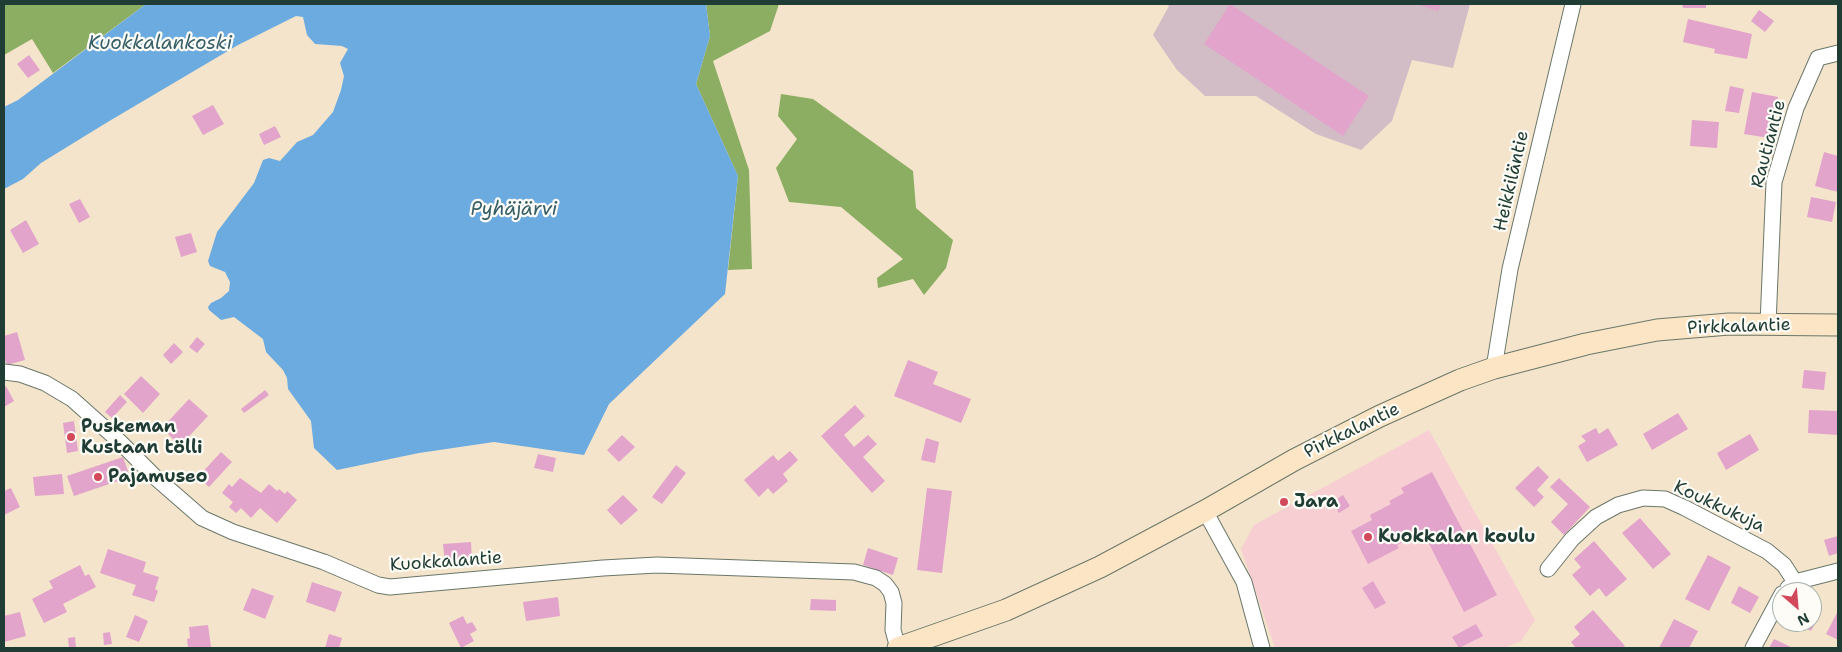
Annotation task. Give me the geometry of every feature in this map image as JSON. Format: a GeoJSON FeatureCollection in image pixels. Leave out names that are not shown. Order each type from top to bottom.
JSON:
{"type":"FeatureCollection","features":[{"type":"Feature","properties":{"kind":"street","name":"Heikkiläntie"},"geometry":{"type":"LineString","coordinates":[[1494,368],[1510,269],[1573,4]]}},
{"type":"Feature","properties":{"kind":"street","name":"Rautiantie"},"geometry":{"type":"LineString","coordinates":[[1768,324],[1774,182],[1796,108],[1818,58],[1838,53]]}},
{"type":"Feature","properties":{"kind":"street","name":"Pirkkalantie"},"geometry":{"type":"LineString","coordinates":[[898,648],[1006,610],[1100,567],[1205,511],[1294,460],[1380,416],[1460,380],[1494,368],[1586,344],[1657,330],[1729,324],[1838,325]]}},
{"type":"Feature","properties":{"kind":"street","name":"Kuokkalantie"},"geometry":{"type":"LineString","coordinates":[[4,372],[20,374],[45,382],[72,399],[202,518],[234,532],[316,560],[378,585],[390,587],[656,565],[854,572],[876,578],[885,584],[891,592],[894,604],[893,630],[898,648]]}},
{"type":"Feature","properties":{"kind":"street","name":"Koukkukuja"},"geometry":{"type":"LineString","coordinates":[[1548,568],[1572,539],[1596,517],[1618,505],[1635,500],[1643,498],[1665,499],[1767,550],[1784,565],[1786,582]]}},
{"type":"Feature","properties":{"kind":"street"},"geometry":{"type":"LineString","coordinates":[[1205,511],[1244,582],[1255,616],[1262,648]]}},
{"type":"Feature","properties":{"kind":"street"},"geometry":{"type":"LineString","coordinates":[[1807,582],[1838,571]]}},
{"type":"Feature","properties":{"kind":"street"},"geometry":{"type":"LineString","coordinates":[[1752,648],[1772,614]]}},
{"type":"Feature","properties":{"kind":"shaded area"},"geometry":{"type":"Polygon","coordinates":[[[1166,4],[1470,4],[1453,68],[1412,60],[1392,121],[1361,150],[1316,134],[1256,96],[1205,96],[1177,70],[1153,35],[1169,6],[1166,4]]]}},
{"type":"Feature","properties":{"kind":"shaded area","name":"Kuokkalan koulu"},"geometry":{"type":"Polygon","coordinates":[[[1429,430],[1535,620],[1521,641],[1504,648],[1275,648],[1241,549],[1254,525],[1429,430]]]}},
{"type":"Feature","properties":{"kind":"green space"},"geometry":{"type":"Polygon","coordinates":[[[4,4],[146,4],[53,73],[32,39],[4,55],[4,4]]]}},
{"type":"Feature","properties":{"kind":"green space"},"geometry":{"type":"Polygon","coordinates":[[[706,4],[779,4],[770,31],[713,61],[749,170],[752,269],[728,270],[738,176],[696,84],[710,36],[706,4]]]}},
{"type":"Feature","properties":{"kind":"green space"},"geometry":{"type":"Polygon","coordinates":[[[781,94],[813,99],[913,171],[916,208],[953,240],[946,268],[924,295],[913,279],[878,288],[877,278],[903,259],[841,207],[789,202],[776,168],[797,139],[778,116],[781,94]]]}},
{"type":"Feature","properties":{"kind":"water","name":"Pyhäjärvi"},"geometry":{"type":"Polygon","coordinates":[[[146,4],[706,4],[710,36],[696,84],[738,176],[725,294],[609,404],[584,455],[494,442],[419,453],[337,470],[314,448],[311,421],[288,389],[287,378],[283,370],[266,352],[263,339],[234,317],[221,320],[209,310],[208,307],[211,303],[229,291],[230,282],[225,272],[210,266],[208,261],[217,232],[254,183],[263,160],[269,158],[280,161],[297,142],[313,135],[333,112],[344,76],[340,63],[348,49],[342,46],[315,44],[307,35],[303,17],[296,16],[238,45],[106,123],[41,163],[23,179],[4,189],[4,107],[18,100],[146,4]]]}},
{"type":"Feature","properties":{"kind":"building"},"geometry":{"type":"Polygon","coordinates":[[[1230,4],[1369,96],[1343,136],[1204,44],[1230,4]]]}},
{"type":"Feature","properties":{"kind":"building"},"geometry":{"type":"Polygon","coordinates":[[[1417,4],[1441,4],[1438,11],[1417,4]]]}},
{"type":"Feature","properties":{"kind":"building"},"geometry":{"type":"Polygon","coordinates":[[[1682,4],[1706,4],[1706,8],[1683,8],[1682,4]]]}},
{"type":"Feature","properties":{"kind":"building"},"geometry":{"type":"Polygon","coordinates":[[[1759,10],[1774,21],[1765,32],[1751,21],[1759,10]]]}},
{"type":"Feature","properties":{"kind":"building"},"geometry":{"type":"Polygon","coordinates":[[[1688,19],[1752,34],[1747,59],[1714,53],[1715,49],[1683,42],[1688,19]]]}},
{"type":"Feature","properties":{"kind":"building"},"geometry":{"type":"Polygon","coordinates":[[[29,55],[40,70],[28,78],[17,64],[29,55]]]}},
{"type":"Feature","properties":{"kind":"building"},"geometry":{"type":"Polygon","coordinates":[[[1730,86],[1744,89],[1739,113],[1725,111],[1730,86]]]}},
{"type":"Feature","properties":{"kind":"building"},"geometry":{"type":"Polygon","coordinates":[[[1752,92],[1778,97],[1769,138],[1744,134],[1752,92]]]}},
{"type":"Feature","properties":{"kind":"building"},"geometry":{"type":"Polygon","coordinates":[[[213,105],[224,124],[203,135],[192,116],[213,105]]]}},
{"type":"Feature","properties":{"kind":"building"},"geometry":{"type":"Polygon","coordinates":[[[1692,120],[1719,122],[1717,148],[1690,146],[1692,120]]]}},
{"type":"Feature","properties":{"kind":"building"},"geometry":{"type":"Polygon","coordinates":[[[275,126],[281,137],[264,145],[259,134],[275,126]]]}},
{"type":"Feature","properties":{"kind":"building"},"geometry":{"type":"Polygon","coordinates":[[[1824,152],[1838,156],[1838,192],[1815,186],[1824,152]]]}},
{"type":"Feature","properties":{"kind":"building"},"geometry":{"type":"Polygon","coordinates":[[[1811,197],[1836,202],[1832,222],[1807,217],[1811,197]]]}},
{"type":"Feature","properties":{"kind":"building"},"geometry":{"type":"Polygon","coordinates":[[[80,199],[90,217],[79,223],[69,204],[80,199]]]}},
{"type":"Feature","properties":{"kind":"building"},"geometry":{"type":"Polygon","coordinates":[[[26,220],[39,244],[23,253],[10,230],[26,220]]]}},
{"type":"Feature","properties":{"kind":"building"},"geometry":{"type":"Polygon","coordinates":[[[191,233],[197,252],[181,257],[175,237],[191,233]]]}},
{"type":"Feature","properties":{"kind":"building"},"geometry":{"type":"Polygon","coordinates":[[[17,332],[25,360],[7,365],[4,358],[4,336],[17,332]]]}},
{"type":"Feature","properties":{"kind":"building"},"geometry":{"type":"Polygon","coordinates":[[[197,337],[205,344],[197,353],[189,347],[197,337]]]}},
{"type":"Feature","properties":{"kind":"building"},"geometry":{"type":"Polygon","coordinates":[[[174,343],[183,352],[171,364],[163,355],[174,343]]]}},
{"type":"Feature","properties":{"kind":"building"},"geometry":{"type":"Polygon","coordinates":[[[908,360],[938,372],[933,384],[971,399],[961,423],[894,396],[908,360]]]}},
{"type":"Feature","properties":{"kind":"building"},"geometry":{"type":"Polygon","coordinates":[[[1804,370],[1826,372],[1824,390],[1802,388],[1804,370]]]}},
{"type":"Feature","properties":{"kind":"building"},"geometry":{"type":"Polygon","coordinates":[[[141,376],[160,394],[143,413],[124,394],[141,376]]]}},
{"type":"Feature","properties":{"kind":"building"},"geometry":{"type":"Polygon","coordinates":[[[6,386],[14,401],[4,407],[4,388],[6,386]]]}},
{"type":"Feature","properties":{"kind":"building"},"geometry":{"type":"Polygon","coordinates":[[[265,390],[269,395],[244,413],[241,409],[265,390]]]}},
{"type":"Feature","properties":{"kind":"building"},"geometry":{"type":"Polygon","coordinates":[[[120,395],[127,402],[112,418],[105,412],[120,395]]]}},
{"type":"Feature","properties":{"kind":"building"},"geometry":{"type":"Polygon","coordinates":[[[189,399],[208,416],[180,446],[162,428],[189,399]]]}},
{"type":"Feature","properties":{"kind":"building"},"geometry":{"type":"Polygon","coordinates":[[[855,405],[865,416],[844,435],[854,447],[868,435],[877,444],[863,457],[885,481],[872,493],[821,436],[855,405]]]}},
{"type":"Feature","properties":{"kind":"building"},"geometry":{"type":"Polygon","coordinates":[[[1809,410],[1838,411],[1838,435],[1808,433],[1809,410]]]}},
{"type":"Feature","properties":{"kind":"building"},"geometry":{"type":"Polygon","coordinates":[[[1678,413],[1688,429],[1652,450],[1643,434],[1678,413]]]}},
{"type":"Feature","properties":{"kind":"building","name":"Puskeman Kustaan tölli"},"geometry":{"type":"Polygon","coordinates":[[[74,421],[78,451],[67,453],[63,423],[74,421]]]}},
{"type":"Feature","properties":{"kind":"building"},"geometry":{"type":"Polygon","coordinates":[[[1596,428],[1599,434],[1608,428],[1618,445],[1587,462],[1578,446],[1586,441],[1581,436],[1596,428]]]}},
{"type":"Feature","properties":{"kind":"building"},"geometry":{"type":"Polygon","coordinates":[[[1750,434],[1759,450],[1726,470],[1717,453],[1750,434]]]}},
{"type":"Feature","properties":{"kind":"building"},"geometry":{"type":"Polygon","coordinates":[[[622,435],[635,447],[619,462],[607,450],[622,435]]]}},
{"type":"Feature","properties":{"kind":"building"},"geometry":{"type":"Polygon","coordinates":[[[926,438],[939,442],[935,463],[921,460],[926,438]]]}},
{"type":"Feature","properties":{"kind":"building"},"geometry":{"type":"Polygon","coordinates":[[[790,451],[798,460],[783,474],[788,481],[773,494],[768,488],[759,497],[744,480],[773,455],[778,461],[790,451]]]}},
{"type":"Feature","properties":{"kind":"building"},"geometry":{"type":"Polygon","coordinates":[[[221,452],[232,462],[209,487],[198,477],[221,452]]]}},
{"type":"Feature","properties":{"kind":"building"},"geometry":{"type":"Polygon","coordinates":[[[538,454],[556,458],[553,472],[534,468],[538,454]]]}},
{"type":"Feature","properties":{"kind":"building","name":"Pajamuseo"},"geometry":{"type":"Polygon","coordinates":[[[123,457],[130,477],[74,496],[67,476],[123,457]]]}},
{"type":"Feature","properties":{"kind":"building"},"geometry":{"type":"Polygon","coordinates":[[[676,465],[686,473],[662,504],[652,497],[676,465]]]}},
{"type":"Feature","properties":{"kind":"building"},"geometry":{"type":"Polygon","coordinates":[[[1538,466],[1549,477],[1537,490],[1544,497],[1534,507],[1515,488],[1538,466]]]}},
{"type":"Feature","properties":{"kind":"building"},"geometry":{"type":"Polygon","coordinates":[[[1432,472],[1497,595],[1464,612],[1423,532],[1397,545],[1399,548],[1368,564],[1351,531],[1372,520],[1370,515],[1391,504],[1389,501],[1404,493],[1401,488],[1432,472]]]}},
{"type":"Feature","properties":{"kind":"building"},"geometry":{"type":"Polygon","coordinates":[[[62,474],[64,494],[35,496],[33,477],[62,474]]]}},
{"type":"Feature","properties":{"kind":"building"},"geometry":{"type":"Polygon","coordinates":[[[240,478],[261,493],[269,484],[277,491],[279,489],[285,494],[287,491],[297,500],[277,523],[260,508],[251,518],[241,508],[236,513],[229,507],[233,502],[222,493],[229,484],[232,487],[240,478]]]}},
{"type":"Feature","properties":{"kind":"building"},"geometry":{"type":"Polygon","coordinates":[[[1559,478],[1590,507],[1564,535],[1551,522],[1568,504],[1550,487],[1559,478]]]}},
{"type":"Feature","properties":{"kind":"building"},"geometry":{"type":"Polygon","coordinates":[[[11,488],[20,507],[4,515],[4,491],[11,488]]]}},
{"type":"Feature","properties":{"kind":"building"},"geometry":{"type":"Polygon","coordinates":[[[927,488],[952,491],[942,573],[917,570],[927,488]]]}},
{"type":"Feature","properties":{"kind":"building"},"geometry":{"type":"Polygon","coordinates":[[[623,495],[638,510],[621,525],[607,510],[623,495]]]}},
{"type":"Feature","properties":{"kind":"building"},"geometry":{"type":"Polygon","coordinates":[[[1343,495],[1350,506],[1339,513],[1332,502],[1343,495]]]}},
{"type":"Feature","properties":{"kind":"building"},"geometry":{"type":"Polygon","coordinates":[[[1640,518],[1671,554],[1653,569],[1622,533],[1640,518]]]}},
{"type":"Feature","properties":{"kind":"building"},"geometry":{"type":"Polygon","coordinates":[[[1838,536],[1838,553],[1829,556],[1824,540],[1838,536]]]}},
{"type":"Feature","properties":{"kind":"building"},"geometry":{"type":"Polygon","coordinates":[[[1594,541],[1627,579],[1606,597],[1599,588],[1590,596],[1572,575],[1581,567],[1574,559],[1594,541]]]}},
{"type":"Feature","properties":{"kind":"building"},"geometry":{"type":"Polygon","coordinates":[[[471,542],[472,561],[445,563],[443,544],[471,542]]]}},
{"type":"Feature","properties":{"kind":"building"},"geometry":{"type":"Polygon","coordinates":[[[868,548],[898,558],[893,575],[863,565],[868,548]]]}},
{"type":"Feature","properties":{"kind":"building"},"geometry":{"type":"Polygon","coordinates":[[[108,549],[146,562],[143,572],[159,577],[155,589],[158,591],[154,602],[132,595],[136,585],[100,573],[108,549]]]}},
{"type":"Feature","properties":{"kind":"building"},"geometry":{"type":"Polygon","coordinates":[[[1708,555],[1731,567],[1709,611],[1685,599],[1708,555]]]}},
{"type":"Feature","properties":{"kind":"building"},"geometry":{"type":"Polygon","coordinates":[[[80,565],[85,576],[89,574],[96,587],[63,604],[67,612],[44,623],[32,599],[53,588],[49,581],[80,565]]]}},
{"type":"Feature","properties":{"kind":"building"},"geometry":{"type":"Polygon","coordinates":[[[1373,581],[1386,603],[1375,609],[1362,588],[1373,581]]]}},
{"type":"Feature","properties":{"kind":"building"},"geometry":{"type":"Polygon","coordinates":[[[312,582],[342,592],[335,612],[306,602],[312,582]]]}},
{"type":"Feature","properties":{"kind":"building"},"geometry":{"type":"Polygon","coordinates":[[[1739,586],[1759,597],[1750,613],[1731,603],[1739,586]]]}},
{"type":"Feature","properties":{"kind":"building"},"geometry":{"type":"Polygon","coordinates":[[[252,588],[274,596],[265,619],[243,610],[252,588]]]}},
{"type":"Feature","properties":{"kind":"building"},"geometry":{"type":"Polygon","coordinates":[[[558,597],[560,616],[526,621],[523,602],[558,597]]]}},
{"type":"Feature","properties":{"kind":"building"},"geometry":{"type":"Polygon","coordinates":[[[811,599],[836,600],[836,611],[810,610],[811,599]]]}},
{"type":"Feature","properties":{"kind":"building"},"geometry":{"type":"Polygon","coordinates":[[[1593,610],[1625,646],[1622,648],[1576,648],[1571,642],[1580,634],[1574,627],[1593,610]]]}},
{"type":"Feature","properties":{"kind":"building"},"geometry":{"type":"Polygon","coordinates":[[[1838,611],[1838,640],[1826,634],[1838,611]]]}},
{"type":"Feature","properties":{"kind":"building"},"geometry":{"type":"Polygon","coordinates":[[[20,612],[26,636],[4,642],[4,616],[20,612]]]}},
{"type":"Feature","properties":{"kind":"building"},"geometry":{"type":"Polygon","coordinates":[[[135,615],[148,621],[139,642],[126,637],[135,615]]]}},
{"type":"Feature","properties":{"kind":"building"},"geometry":{"type":"Polygon","coordinates":[[[463,616],[467,624],[472,622],[477,630],[470,634],[474,641],[461,648],[449,623],[463,616]]]}},
{"type":"Feature","properties":{"kind":"building"},"geometry":{"type":"Polygon","coordinates":[[[1674,619],[1698,631],[1689,648],[1659,648],[1674,619]]]}},
{"type":"Feature","properties":{"kind":"building"},"geometry":{"type":"Polygon","coordinates":[[[1476,624],[1483,636],[1459,648],[1452,637],[1476,624]]]}},
{"type":"Feature","properties":{"kind":"building"},"geometry":{"type":"Polygon","coordinates":[[[208,625],[211,647],[188,648],[187,639],[190,638],[189,627],[208,625]]]}},
{"type":"Feature","properties":{"kind":"building"},"geometry":{"type":"Polygon","coordinates":[[[110,632],[112,644],[104,645],[103,633],[110,632]]]}},
{"type":"Feature","properties":{"kind":"building"},"geometry":{"type":"Polygon","coordinates":[[[329,634],[342,638],[339,648],[325,648],[329,634]]]}},
{"type":"Feature","properties":{"kind":"building"},"geometry":{"type":"Polygon","coordinates":[[[75,637],[76,648],[69,648],[68,638],[75,637]]]}},
{"type":"Feature","properties":{"kind":"building"},"geometry":{"type":"Polygon","coordinates":[[[1774,639],[1793,648],[1769,648],[1774,639]]]}},
{"type":"Feature","properties":{"kind":"place","name":"Puskeman Kustaan tölli"},"geometry":{"type":"Point","coordinates":[71,437]}},
{"type":"Feature","properties":{"kind":"place","name":"Pajamuseo"},"geometry":{"type":"Point","coordinates":[98,477]}},
{"type":"Feature","properties":{"kind":"place","name":"Jara"},"geometry":{"type":"Point","coordinates":[1284,502]}},
{"type":"Feature","properties":{"kind":"place","name":"Kuokkalan koulu"},"geometry":{"type":"Point","coordinates":[1368,537]}},
{"type":"Feature","properties":{"kind":"water label","name":"Kuokkalankoski"},"geometry":{"type":"Point","coordinates":[160,44]}}]}
